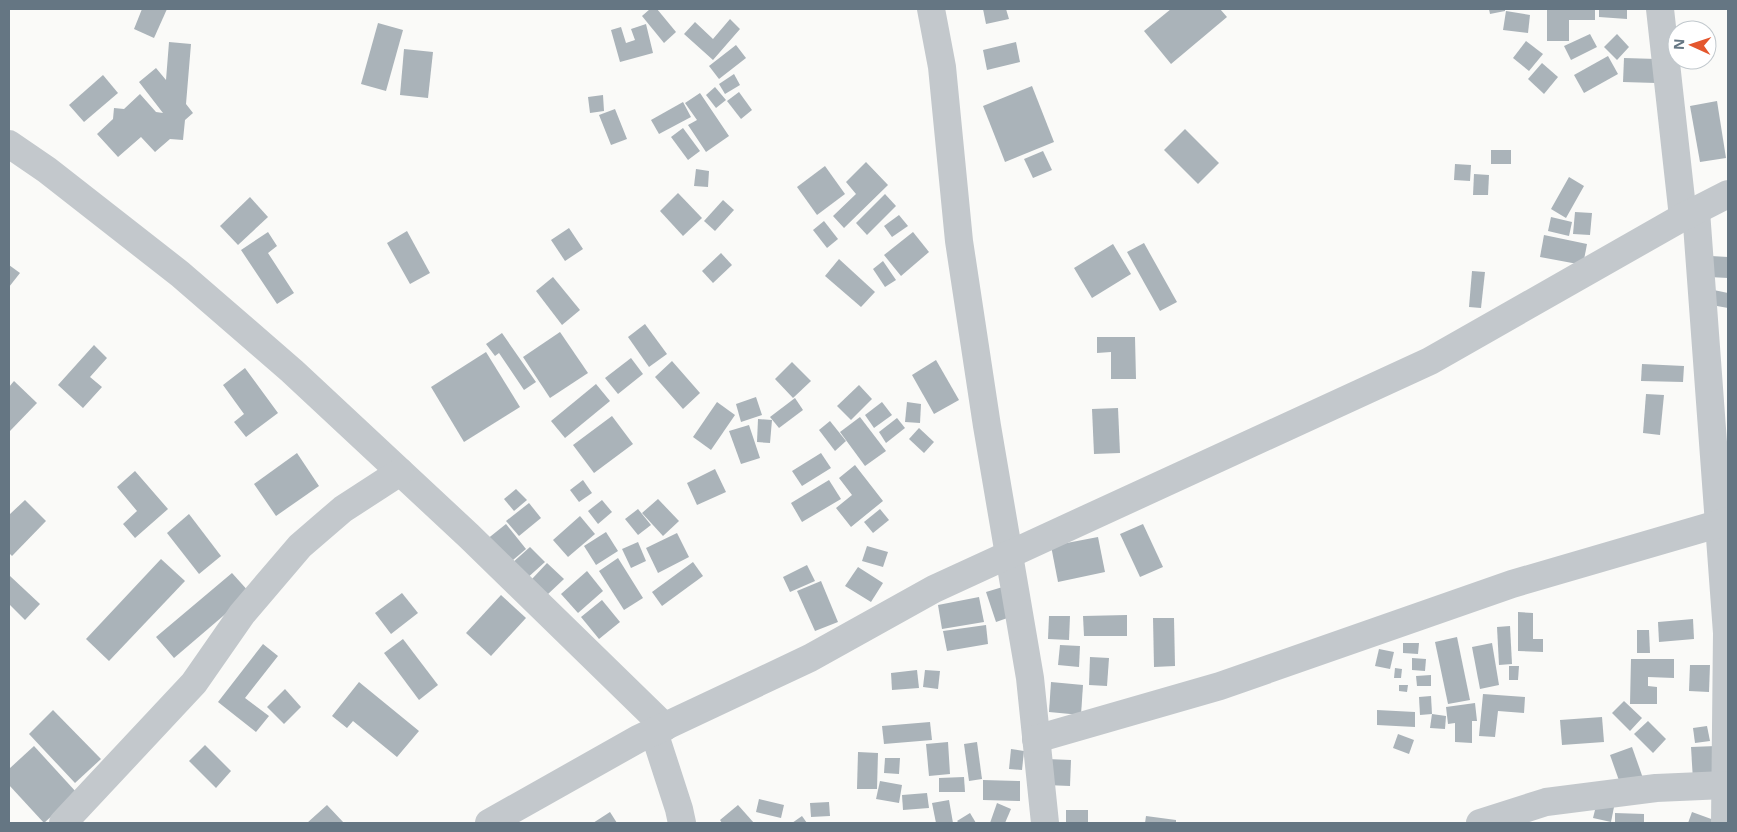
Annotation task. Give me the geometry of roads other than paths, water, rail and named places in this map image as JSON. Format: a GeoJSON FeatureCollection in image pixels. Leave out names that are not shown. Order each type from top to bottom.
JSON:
{"type":"FeatureCollection","features":[{"type":"Feature","properties":{"kind":"street"},"geometry":{"type":"LineString","coordinates":[[931,9],[942,67],[958,241],[1030,678],[1045,823]]}},
{"type":"Feature","properties":{"kind":"street"},"geometry":{"type":"LineString","coordinates":[[1660,9],[1690,214],[1724,522],[1727,634],[1725,823]]}},
{"type":"Feature","properties":{"kind":"street"},"geometry":{"type":"LineString","coordinates":[[9,144],[47,170],[180,274],[292,371],[469,536],[659,730],[682,823]]}},
{"type":"Feature","properties":{"kind":"street"},"geometry":{"type":"LineString","coordinates":[[489,823],[659,730],[810,658],[934,589],[1430,361],[1728,194]]}},
{"type":"Feature","properties":{"kind":"street"},"geometry":{"type":"LineString","coordinates":[[63,823],[194,683],[242,614],[300,546],[343,509],[400,472]]}},
{"type":"Feature","properties":{"kind":"street"},"geometry":{"type":"LineString","coordinates":[[1036,740],[1220,686],[1512,584],[1724,522]]}},
{"type":"Feature","properties":{"kind":"street"},"geometry":{"type":"LineString","coordinates":[[1480,823],[1546,802],[1656,788],[1725,785]]}}]}
